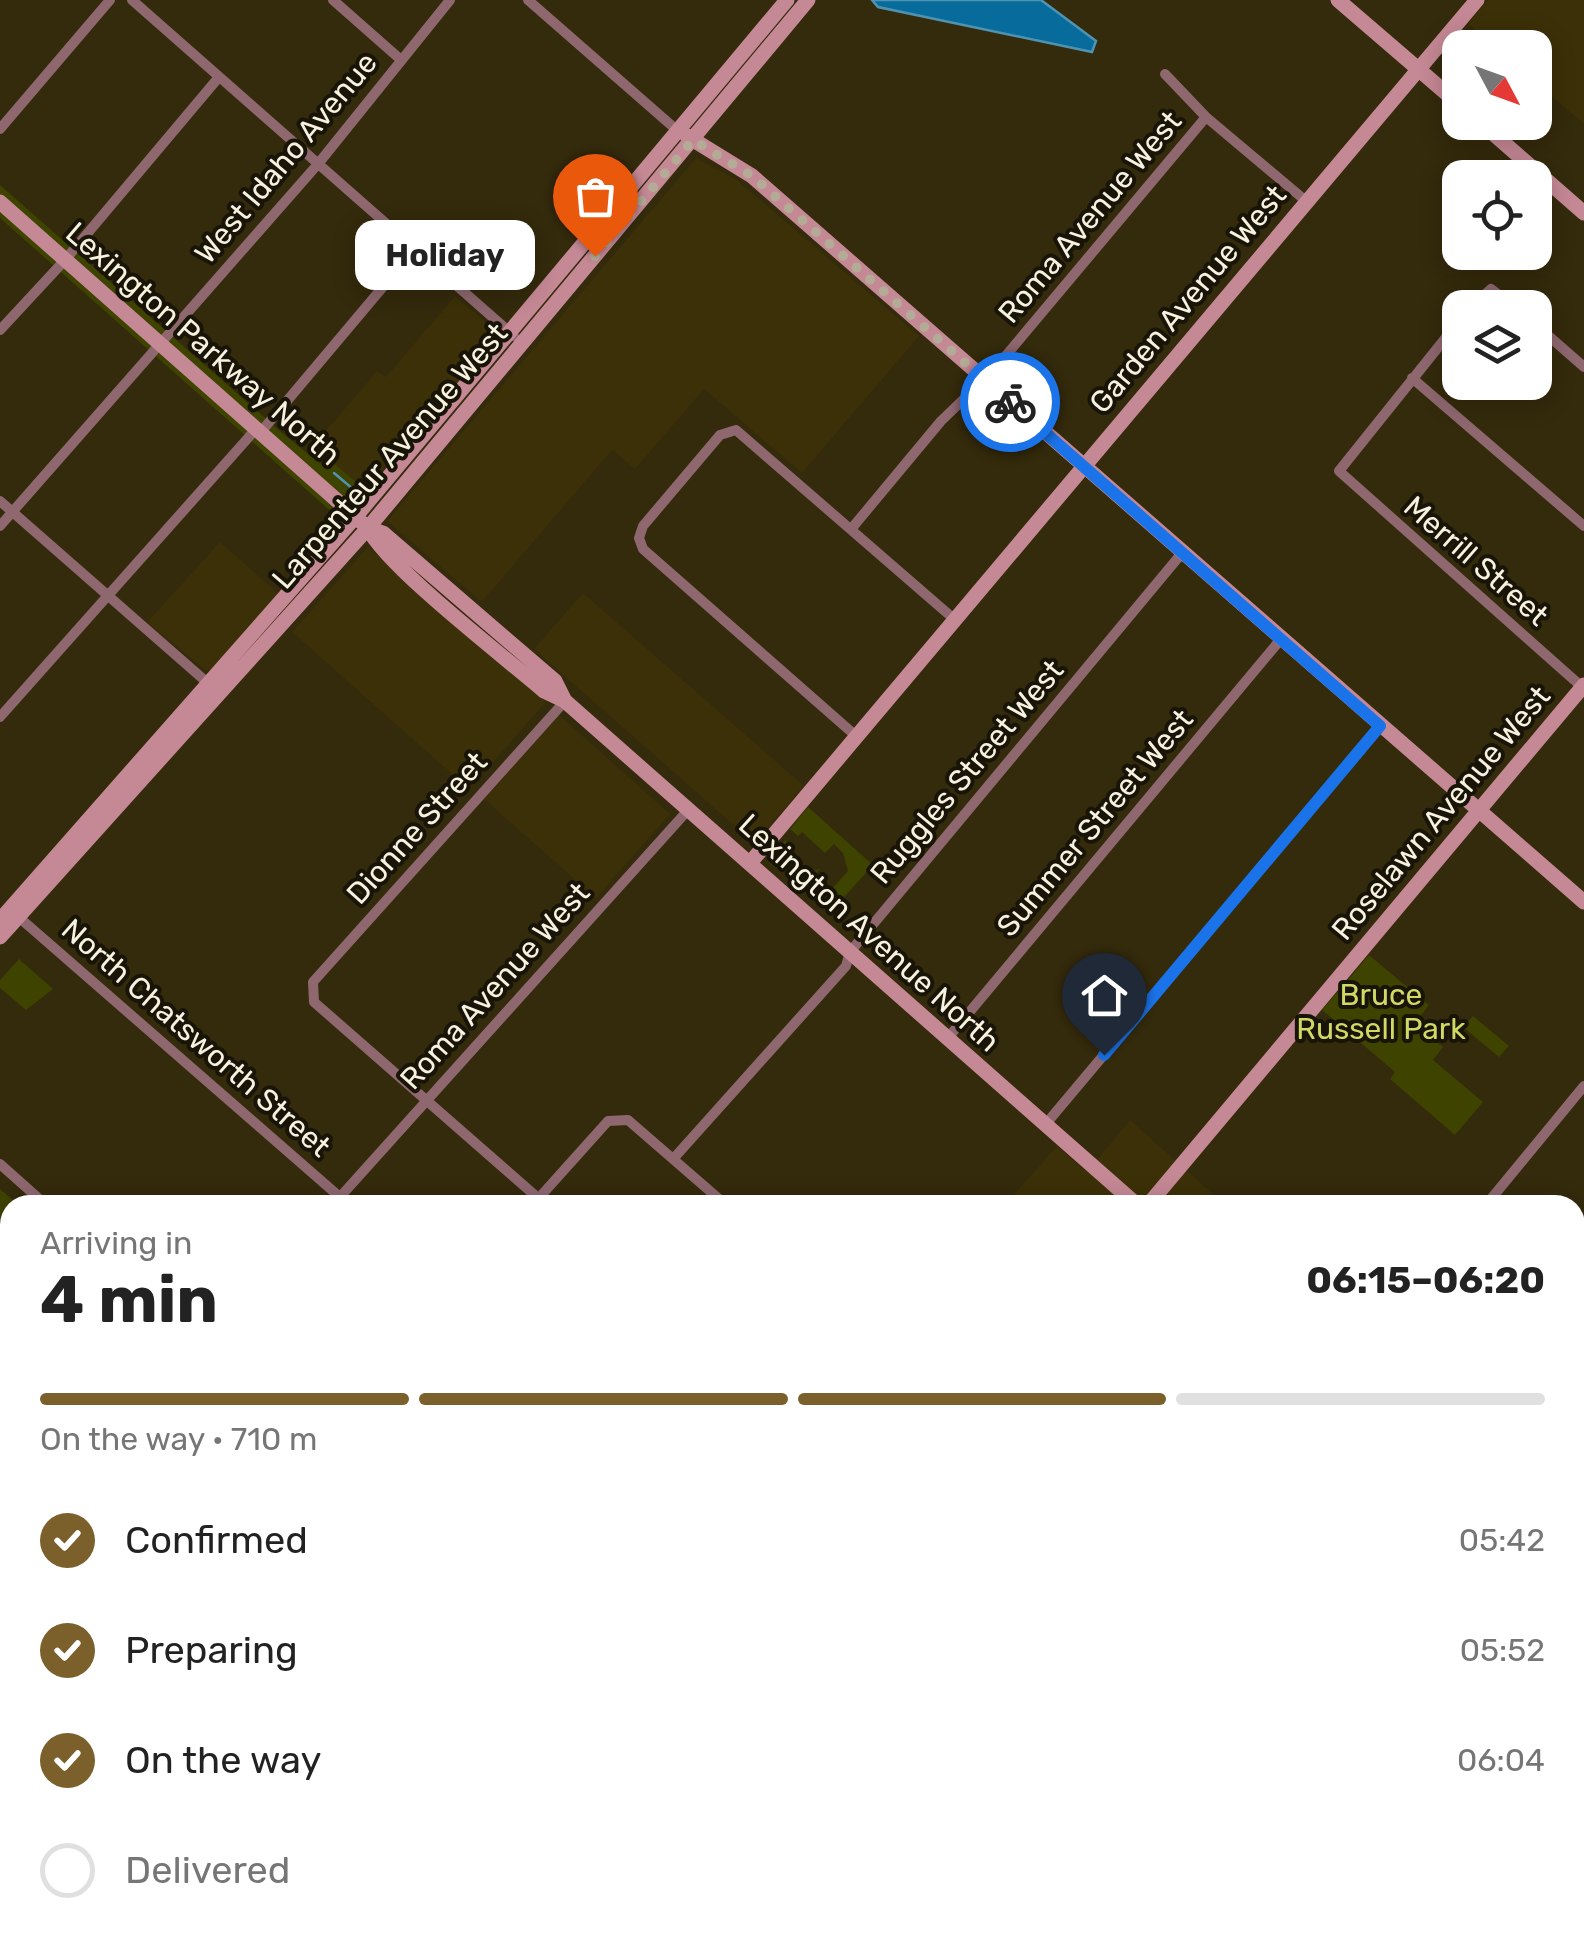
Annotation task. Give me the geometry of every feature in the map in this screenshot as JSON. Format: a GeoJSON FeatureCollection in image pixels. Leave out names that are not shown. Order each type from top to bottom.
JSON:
{"type":"FeatureCollection","features":[{"type":"Feature","properties":{"kind":"street"},"geometry":{"type":"LineString","coordinates":[[0,128],[110,0]]}},
{"type":"Feature","properties":{"kind":"street"},"geometry":{"type":"LineString","coordinates":[[132,0],[517,338]]}},
{"type":"Feature","properties":{"kind":"street"},"geometry":{"type":"LineString","coordinates":[[334,0],[400,60]]}},
{"type":"Feature","properties":{"kind":"street","name":"West Idaho Avenue"},"geometry":{"type":"LineString","coordinates":[[0,526],[318,164],[450,0]]}},
{"type":"Feature","properties":{"kind":"street"},"geometry":{"type":"LineString","coordinates":[[528,0],[686,136],[752,176],[1380,726],[1582,896]]}},
{"type":"Feature","properties":{"kind":"street","name":"Larpenteur Avenue West"},"geometry":{"type":"LineString","coordinates":[[686,136],[787,0]]}},
{"type":"Feature","properties":{"kind":"street","name":"Larpenteur Avenue West"},"geometry":{"type":"LineString","coordinates":[[0,937],[9,915],[362,522],[686,136],[808,0]]}},
{"type":"Feature","properties":{"kind":"street"},"geometry":{"type":"LineString","coordinates":[[1338,0],[1442,90]]}},
{"type":"Feature","properties":{"kind":"street","name":"Garden Avenue West"},"geometry":{"type":"LineString","coordinates":[[750,863],[1477,0]]}},
{"type":"Feature","properties":{"kind":"street"},"geometry":{"type":"LineString","coordinates":[[1166,74],[1206,117],[1306,201]]}},
{"type":"Feature","properties":{"kind":"street"},"geometry":{"type":"LineString","coordinates":[[0,330],[66,260],[219,77]]}},
{"type":"Feature","properties":{"kind":"street","name":"Roma Avenue West"},"geometry":{"type":"LineString","coordinates":[[852,528],[941,421],[985,380],[1206,117]]}},
{"type":"Feature","properties":{"kind":"street"},"geometry":{"type":"LineString","coordinates":[[1501,140],[1584,213]]}},
{"type":"Feature","properties":{"kind":"street","name":"Lexington Parkway North"},"geometry":{"type":"LineString","coordinates":[[0,202],[362,522]]}},
{"type":"Feature","properties":{"kind":"street"},"geometry":{"type":"LineString","coordinates":[[0,718],[258,431],[414,250]]}},
{"type":"Feature","properties":{"kind":"street"},"geometry":{"type":"LineString","coordinates":[[1552,339],[1584,367]]}},
{"type":"Feature","properties":{"kind":"street"},"geometry":{"type":"LineString","coordinates":[[1442,342],[1412,378],[1584,526]]}},
{"type":"Feature","properties":{"kind":"street","name":"Merrill Street"},"geometry":{"type":"LineString","coordinates":[[1412,378],[1339,471],[1583,686]]}},
{"type":"Feature","properties":{"kind":"street"},"geometry":{"type":"LineString","coordinates":[[856,736],[644,549],[639,538],[643,526],[720,435],[730,430],[743,434],[954,619]]}},
{"type":"Feature","properties":{"kind":"street"},"geometry":{"type":"LineString","coordinates":[[0,501],[214,688]]}},
{"type":"Feature","properties":{"kind":"street","name":"Lexington Avenue North"},"geometry":{"type":"LineString","coordinates":[[362,522],[383,533],[554,682],[565,701],[1126,1195]]}},
{"type":"Feature","properties":{"kind":"street","name":"Ruggles Street West"},"geometry":{"type":"LineString","coordinates":[[674,1158],[846,966],[850,952],[1182,553]]}},
{"type":"Feature","properties":{"kind":"street","name":"Summer Street West"},"geometry":{"type":"LineString","coordinates":[[947,1039],[1281,639]]}},
{"type":"Feature","properties":{"kind":"street","name":"Roselawn Avenue West"},"geometry":{"type":"LineString","coordinates":[[1156,1195],[1583,686]]}},
{"type":"Feature","properties":{"kind":"street","name":"Dionne Street"},"geometry":{"type":"LineString","coordinates":[[427,1098],[314,1002],[310,992],[325,969],[565,701]]}},
{"type":"Feature","properties":{"kind":"street"},"geometry":{"type":"LineString","coordinates":[[1045,1126],[1380,726]]}},
{"type":"Feature","properties":{"kind":"street","name":"Roma Avenue West"},"geometry":{"type":"LineString","coordinates":[[349,1195],[427,1098],[688,809]]}},
{"type":"Feature","properties":{"kind":"street","name":"North Chatsworth Street"},"geometry":{"type":"LineString","coordinates":[[9,915],[337,1195]]}},
{"type":"Feature","properties":{"kind":"street"},"geometry":{"type":"LineString","coordinates":[[1494,1195],[1584,1086]]}},
{"type":"Feature","properties":{"kind":"street"},"geometry":{"type":"LineString","coordinates":[[427,1098],[534,1195]]}},
{"type":"Feature","properties":{"kind":"street"},"geometry":{"type":"LineString","coordinates":[[548,1195],[608,1121],[618,1118],[628,1120],[715,1195]]}},
{"type":"Feature","properties":{"kind":"street"},"geometry":{"type":"LineString","coordinates":[[0,1164],[35,1195]]}},
{"type":"Feature","properties":{"kind":"shaded area"},"geometry":{"type":"Polygon","coordinates":[[[1488,0],[1584,0],[1584,124],[1552,97],[1552,30],[1475,30],[1468,24],[1488,0]]]}},
{"type":"Feature","properties":{"kind":"shaded area"},"geometry":{"type":"Polygon","coordinates":[[[696,158],[737,180],[919,336],[802,473],[704,389],[635,469],[612,450],[482,602],[387,521],[696,158]]]}},
{"type":"Feature","properties":{"kind":"shaded area"},"geometry":{"type":"Polygon","coordinates":[[[455,296],[499,333],[359,497],[307,453],[377,371],[386,377],[455,296]]]}},
{"type":"Feature","properties":{"kind":"shaded area"},"geometry":{"type":"Polygon","coordinates":[[[220,542],[280,595],[213,670],[205,670],[147,622],[220,542]]]}},
{"type":"Feature","properties":{"kind":"shaded area"},"geometry":{"type":"Polygon","coordinates":[[[368,547],[546,702],[469,789],[292,632],[368,547]]]}},
{"type":"Feature","properties":{"kind":"shaded area"},"geometry":{"type":"Polygon","coordinates":[[[583,593],[804,786],[754,843],[534,649],[583,593]]]}},
{"type":"Feature","properties":{"kind":"shaded area"},"geometry":{"type":"Polygon","coordinates":[[[559,715],[670,814],[596,898],[484,799],[559,715]]]}},
{"type":"Feature","properties":{"kind":"shaded area"},"geometry":{"type":"Polygon","coordinates":[[[1130,1120],[1214,1195],[1014,1195],[1057,1146],[1087,1172],[1130,1120]]]}},
{"type":"Feature","properties":{"kind":"green space"},"geometry":{"type":"Polygon","coordinates":[[[0,185],[281,432],[328,470],[330,460],[365,490],[361,499],[372,510],[353,531],[0,218],[0,185]]]}},
{"type":"Feature","properties":{"kind":"green space"},"geometry":{"type":"Polygon","coordinates":[[[808,807],[873,865],[829,914],[821,907],[810,873],[820,868],[813,878],[829,892],[848,871],[843,853],[834,844],[825,853],[802,832],[798,836],[790,829],[808,807]]]}},
{"type":"Feature","properties":{"kind":"green space"},"geometry":{"type":"Polygon","coordinates":[[[785,840],[790,845],[785,851],[810,873],[774,867],[767,861],[785,840]]]}},
{"type":"Feature","properties":{"kind":"green space","name":"Bruce Russell Park"},"geometry":{"type":"Polygon","coordinates":[[[1369,955],[1429,1005],[1419,1018],[1425,1024],[1421,1029],[1443,1047],[1433,1060],[1483,1102],[1455,1135],[1390,1079],[1395,1072],[1322,1010],[1369,955]]]}},
{"type":"Feature","properties":{"kind":"green space"},"geometry":{"type":"Polygon","coordinates":[[[19,959],[53,989],[26,1010],[0,988],[0,980],[19,959]]]}},
{"type":"Feature","properties":{"kind":"green space"},"geometry":{"type":"Polygon","coordinates":[[[1473,1016],[1509,1046],[1499,1057],[1463,1027],[1473,1016]]]}},
{"type":"Feature","properties":{"kind":"water"},"geometry":{"type":"Polygon","coordinates":[[[872,0],[1041,0],[1096,41],[1092,52],[878,7],[872,0]]]}},
{"type":"Feature","properties":{"kind":"waterway"},"geometry":{"type":"LineString","coordinates":[[334,473],[360,495]]}},
{"type":"Feature","properties":{"kind":"way so far"},"geometry":{"type":"LineString","coordinates":[[595,256],[693,140],[752,176],[1010,402]]}},
{"type":"Feature","properties":{"kind":"place","name":"Holiday"},"geometry":{"type":"Point","coordinates":[595,256]}},
{"type":"Feature","properties":{"kind":"route"},"geometry":{"type":"LineString","coordinates":[[1010,402],[1380,726],[1104,1055]]}}]}
